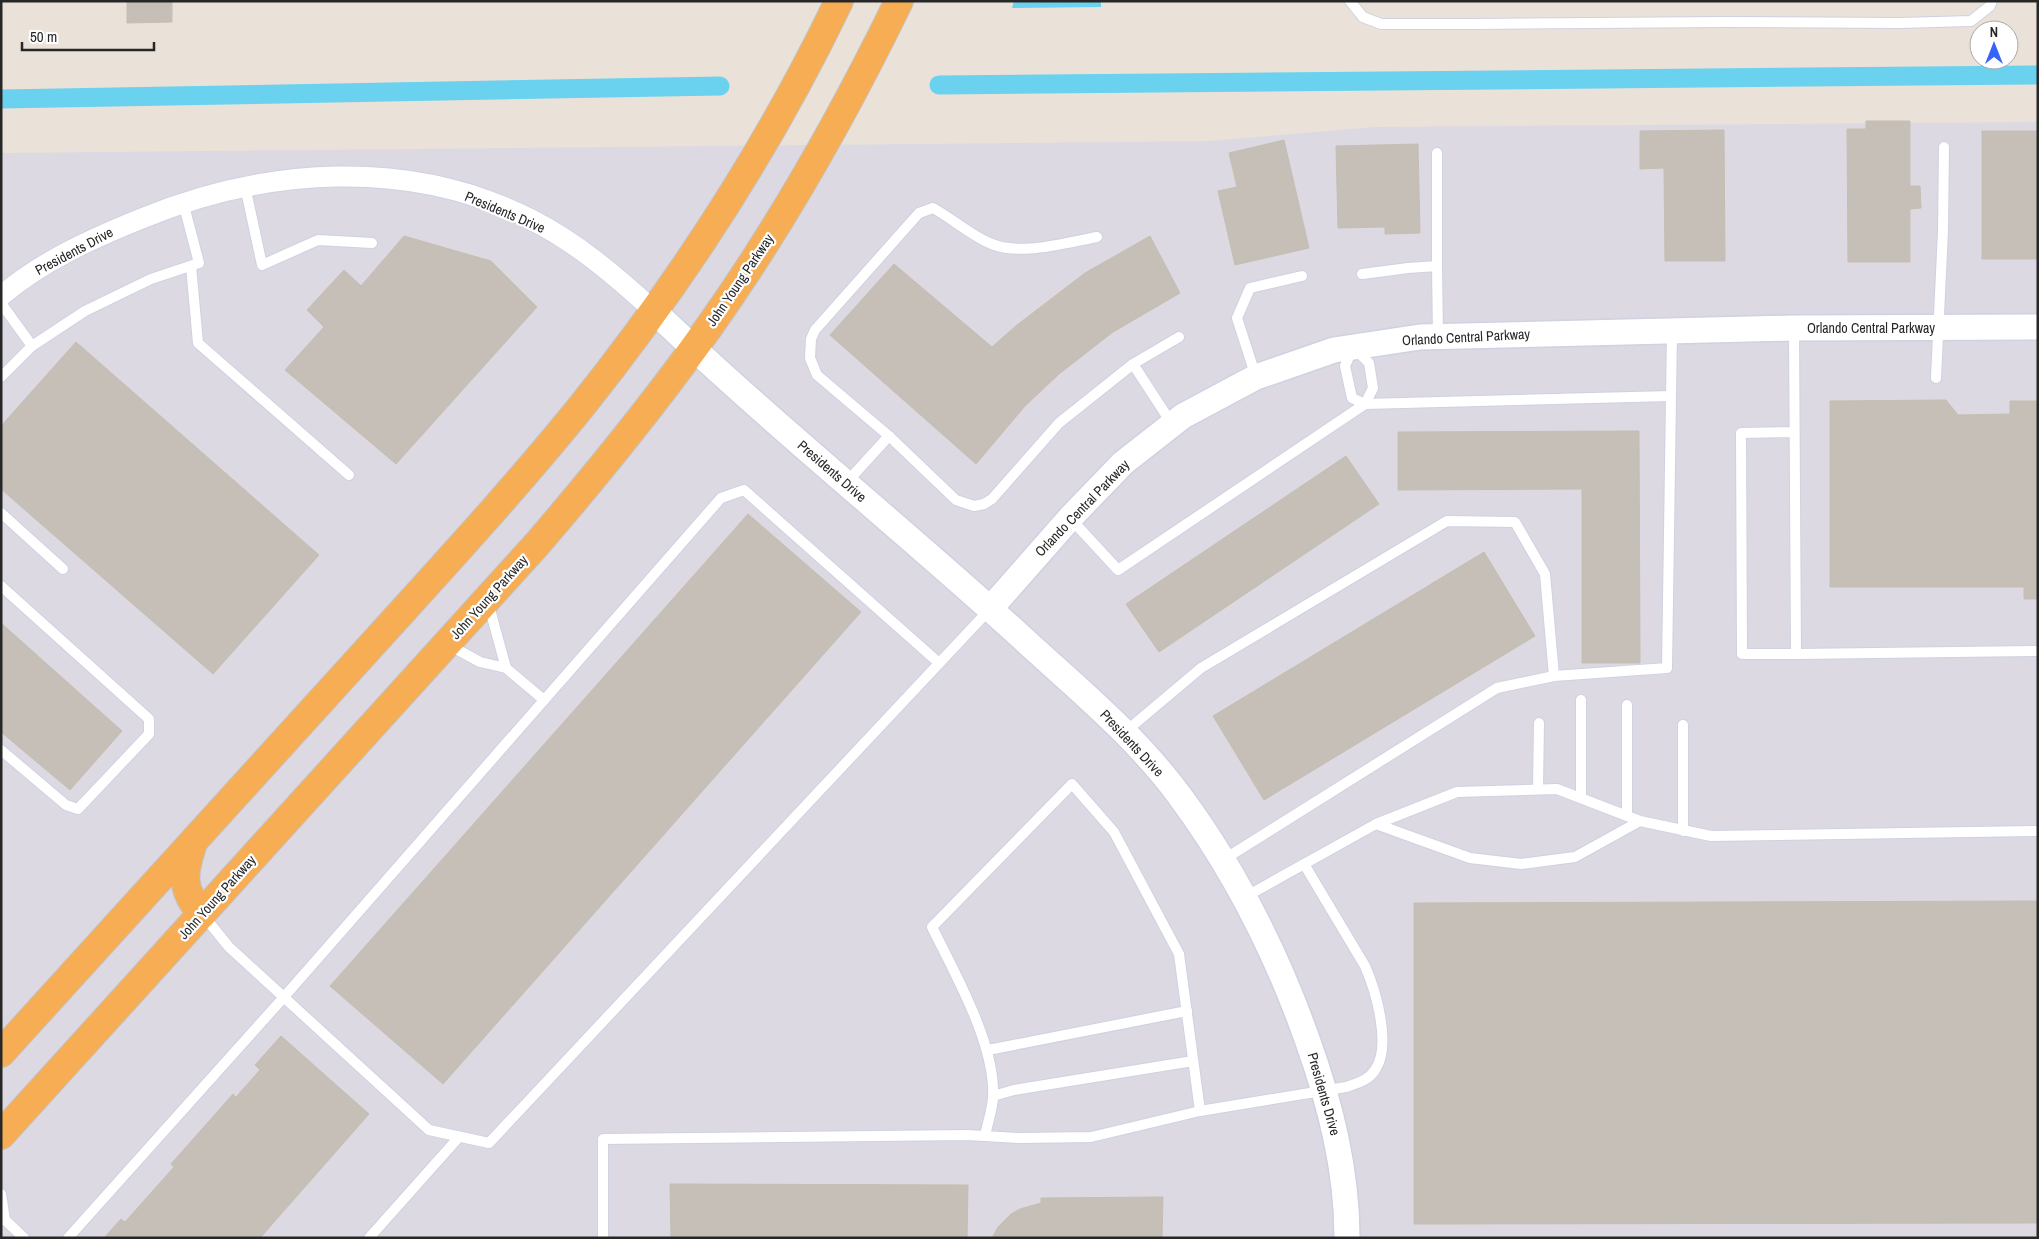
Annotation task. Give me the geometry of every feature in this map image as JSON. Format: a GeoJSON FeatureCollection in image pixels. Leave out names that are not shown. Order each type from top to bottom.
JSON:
{"type":"FeatureCollection","features":[{"type":"Feature","properties":{"kind":"highway"},"geometry":{"type":"LineString","coordinates":[[1,1053],[526,474],[581,407],[654,310],[706,233],[766,138],[814,52],[839,1]]}},
{"type":"Feature","properties":{"kind":"highway","name":"John Young Parkway"},"geometry":{"type":"LineString","coordinates":[[1,1135],[487,600],[609,459],[693,348],[750,267],[791,203],[872,56],[899,1]]}},
{"type":"Feature","properties":{"kind":"highway"},"geometry":{"type":"LineString","coordinates":[[195,839],[185,866],[185,885],[192,902],[202,914]]}},
{"type":"Feature","properties":{"kind":"street","name":"Presidents Drive"},"geometry":{"type":"LineString","coordinates":[[1,296],[18,282],[93,238],[183,202],[245,186],[328,176],[399,178],[464,194],[529,218],[590,257],[628,286],[693,348],[990,609],[1125,732],[1178,794],[1223,860],[1245,897],[1267,939],[1298,1015],[1325,1090],[1340,1154],[1347,1238]]}},
{"type":"Feature","properties":{"kind":"street","name":"Orlando Central Parkway"},"geometry":{"type":"LineString","coordinates":[[990,609],[1070,518],[1123,463],[1183,416],[1256,377],[1334,350],[1420,337],[1794,328],[2038,327]]}},
{"type":"Feature","properties":{"kind":"lane"},"geometry":{"type":"LineString","coordinates":[[1350,1],[1352,6],[1363,17],[1381,24],[1900,23],[1971,21],[1990,6],[1992,1]]}},
{"type":"Feature","properties":{"kind":"lane"},"geometry":{"type":"LineString","coordinates":[[1936,378],[1943,231],[1944,147]]}},
{"type":"Feature","properties":{"kind":"lane"},"geometry":{"type":"LineString","coordinates":[[1437,154],[1438,337]]}},
{"type":"Feature","properties":{"kind":"lane"},"geometry":{"type":"LineString","coordinates":[[245,186],[262,265],[318,240],[372,243]]}},
{"type":"Feature","properties":{"kind":"lane"},"geometry":{"type":"LineString","coordinates":[[1,377],[32,346],[85,310],[151,279],[199,263],[183,202]]}},
{"type":"Feature","properties":{"kind":"lane"},"geometry":{"type":"LineString","coordinates":[[1097,237],[1037,248],[1002,247],[986,242],[933,208],[919,213],[815,330],[810,347],[810,358],[817,375],[889,436],[956,500],[974,506],[984,504],[992,499],[1059,423],[1133,364],[1178,337]]}},
{"type":"Feature","properties":{"kind":"lane"},"geometry":{"type":"LineString","coordinates":[[191,266],[198,343],[349,475]]}},
{"type":"Feature","properties":{"kind":"lane"},"geometry":{"type":"LineString","coordinates":[[1362,274],[1437,266]]}},
{"type":"Feature","properties":{"kind":"lane"},"geometry":{"type":"LineString","coordinates":[[1256,377],[1237,318],[1250,288],[1302,276]]}},
{"type":"Feature","properties":{"kind":"lane"},"geometry":{"type":"LineString","coordinates":[[1,303],[32,346]]}},
{"type":"Feature","properties":{"kind":"lane"},"geometry":{"type":"LineString","coordinates":[[1794,328],[1796,654]]}},
{"type":"Feature","properties":{"kind":"lane"},"geometry":{"type":"LineString","coordinates":[[1223,860],[1497,688],[1554,676],[1667,668],[1672,331]]}},
{"type":"Feature","properties":{"kind":"lane"},"geometry":{"type":"LineString","coordinates":[[1070,518],[1118,570],[1365,404],[1373,388],[1368,363],[1352,347],[1345,366],[1350,390],[1352,398],[1365,404],[1671,396]]}},
{"type":"Feature","properties":{"kind":"lane"},"geometry":{"type":"LineString","coordinates":[[1133,364],[1172,425]]}},
{"type":"Feature","properties":{"kind":"lane"},"geometry":{"type":"LineString","coordinates":[[1794,432],[1741,433],[1742,654],[2038,651]]}},
{"type":"Feature","properties":{"kind":"lane"},"geometry":{"type":"LineString","coordinates":[[846,483],[889,436]]}},
{"type":"Feature","properties":{"kind":"lane"},"geometry":{"type":"LineString","coordinates":[[68,1238],[284,997],[721,498],[744,490],[939,663]]}},
{"type":"Feature","properties":{"kind":"lane"},"geometry":{"type":"LineString","coordinates":[[1,513],[63,569]]}},
{"type":"Feature","properties":{"kind":"lane"},"geometry":{"type":"LineString","coordinates":[[1125,732],[1201,668],[1447,522],[1515,522],[1545,574],[1554,676]]}},
{"type":"Feature","properties":{"kind":"lane"},"geometry":{"type":"LineString","coordinates":[[1,586],[150,719],[149,734],[78,809],[66,806],[1,750]]}},
{"type":"Feature","properties":{"kind":"lane"},"geometry":{"type":"LineString","coordinates":[[487,600],[506,668]]}},
{"type":"Feature","properties":{"kind":"lane"},"geometry":{"type":"LineString","coordinates":[[202,914],[229,947],[429,1130],[489,1143],[990,609]]}},
{"type":"Feature","properties":{"kind":"lane"},"geometry":{"type":"LineString","coordinates":[[446,644],[480,662],[506,668],[544,700]]}},
{"type":"Feature","properties":{"kind":"lane"},"geometry":{"type":"LineString","coordinates":[[1581,700],[1581,798]]}},
{"type":"Feature","properties":{"kind":"lane"},"geometry":{"type":"LineString","coordinates":[[1627,704],[1627,816]]}},
{"type":"Feature","properties":{"kind":"lane"},"geometry":{"type":"LineString","coordinates":[[1538,789],[1539,723]]}},
{"type":"Feature","properties":{"kind":"lane"},"geometry":{"type":"LineString","coordinates":[[1683,725],[1683,831]]}},
{"type":"Feature","properties":{"kind":"lane"},"geometry":{"type":"LineString","coordinates":[[985,1135],[993,1096],[988,1050],[932,927],[1072,784],[1114,832],[1179,954],[1200,1111]]}},
{"type":"Feature","properties":{"kind":"lane"},"geometry":{"type":"LineString","coordinates":[[1245,897],[1376,824],[1457,792],[1557,789],[1640,821],[1711,836],[2038,831]]}},
{"type":"Feature","properties":{"kind":"lane"},"geometry":{"type":"LineString","coordinates":[[1376,824],[1470,858],[1521,864],[1574,857],[1640,821]]}},
{"type":"Feature","properties":{"kind":"lane"},"geometry":{"type":"LineString","coordinates":[[603,1238],[603,1139],[985,1135],[1020,1138],[1091,1137],[1200,1111],[1346,1087],[1364,1081],[1376,1070],[1382,1054],[1381,1017],[1372,981],[1304,864]]}},
{"type":"Feature","properties":{"kind":"lane"},"geometry":{"type":"LineString","coordinates":[[988,1050],[1186,1010]]}},
{"type":"Feature","properties":{"kind":"lane"},"geometry":{"type":"LineString","coordinates":[[993,1096],[1014,1090],[1193,1061]]}},
{"type":"Feature","properties":{"kind":"lane"},"geometry":{"type":"LineString","coordinates":[[369,1238],[459,1137]]}},
{"type":"Feature","properties":{"kind":"lane"},"geometry":{"type":"LineString","coordinates":[[1,1194],[3,1219],[24,1238]]}},
{"type":"Feature","properties":{"kind":"shaded area"},"geometry":{"type":"Polygon","coordinates":[[[2038,122],[2038,1238],[1,1238],[1,153],[1209,141],[1374,127],[2038,122]]]}},
{"type":"Feature","properties":{"kind":"water"},"geometry":{"type":"Polygon","coordinates":[[[1014,1],[1101,1],[1101,7],[1012,8],[1014,1]]]}},
{"type":"Feature","properties":{"kind":"building"},"geometry":{"type":"Polygon","coordinates":[[[127,1],[172,1],[172,22],[127,23],[127,1]]]}},
{"type":"Feature","properties":{"kind":"building"},"geometry":{"type":"Polygon","coordinates":[[[1866,121],[1910,121],[1910,186],[1920,186],[1921,208],[1910,209],[1910,262],[1848,262],[1847,129],[1866,129],[1866,121]]]}},
{"type":"Feature","properties":{"kind":"building"},"geometry":{"type":"Polygon","coordinates":[[[1724,130],[1725,261],[1665,261],[1664,168],[1640,169],[1640,131],[1724,130]]]}},
{"type":"Feature","properties":{"kind":"building"},"geometry":{"type":"Polygon","coordinates":[[[1982,131],[2038,131],[2038,259],[1982,259],[1982,131]]]}},
{"type":"Feature","properties":{"kind":"building"},"geometry":{"type":"Polygon","coordinates":[[[1284,140],[1309,248],[1235,265],[1218,191],[1237,187],[1229,153],[1284,140]]]}},
{"type":"Feature","properties":{"kind":"building"},"geometry":{"type":"Polygon","coordinates":[[[1418,144],[1420,233],[1385,234],[1385,227],[1338,228],[1336,146],[1418,144]]]}},
{"type":"Feature","properties":{"kind":"building"},"geometry":{"type":"Polygon","coordinates":[[[404,236],[491,261],[537,307],[396,464],[285,370],[324,327],[307,310],[344,270],[361,286],[404,236]]]}},
{"type":"Feature","properties":{"kind":"building"},"geometry":{"type":"Polygon","coordinates":[[[1150,236],[1180,293],[1113,332],[1059,374],[1025,406],[976,464],[830,335],[894,264],[992,347],[1017,325],[1085,273],[1150,236]]]}},
{"type":"Feature","properties":{"kind":"building"},"geometry":{"type":"Polygon","coordinates":[[[76,342],[319,555],[213,674],[1,489],[1,426],[76,342]]]}},
{"type":"Feature","properties":{"kind":"building"},"geometry":{"type":"Polygon","coordinates":[[[1946,400],[1958,415],[2010,414],[2010,401],[2038,401],[2038,599],[2024,599],[2024,587],[1830,587],[1830,401],[1946,400]]]}},
{"type":"Feature","properties":{"kind":"building"},"geometry":{"type":"Polygon","coordinates":[[[1639,431],[1640,663],[1582,663],[1582,489],[1398,490],[1398,432],[1639,431]]]}},
{"type":"Feature","properties":{"kind":"building"},"geometry":{"type":"Polygon","coordinates":[[[1346,456],[1379,504],[1159,652],[1126,604],[1346,456]]]}},
{"type":"Feature","properties":{"kind":"building"},"geometry":{"type":"Polygon","coordinates":[[[748,514],[861,612],[443,1084],[330,986],[748,514]]]}},
{"type":"Feature","properties":{"kind":"building"},"geometry":{"type":"Polygon","coordinates":[[[1484,552],[1535,636],[1264,800],[1213,716],[1484,552]]]}},
{"type":"Feature","properties":{"kind":"building"},"geometry":{"type":"Polygon","coordinates":[[[1,623],[122,731],[70,790],[1,732],[1,623]]]}},
{"type":"Feature","properties":{"kind":"building"},"geometry":{"type":"Polygon","coordinates":[[[2038,901],[2038,1223],[1414,1224],[1414,903],[2038,901]]]}},
{"type":"Feature","properties":{"kind":"building"},"geometry":{"type":"Polygon","coordinates":[[[281,1036],[369,1114],[260,1238],[104,1238],[121,1219],[125,1222],[174,1167],[171,1164],[233,1094],[236,1097],[260,1070],[255,1065],[281,1036]]]}},
{"type":"Feature","properties":{"kind":"building"},"geometry":{"type":"Polygon","coordinates":[[[670,1184],[968,1185],[967,1238],[671,1238],[670,1184]]]}},
{"type":"Feature","properties":{"kind":"building"},"geometry":{"type":"Polygon","coordinates":[[[1163,1197],[1162,1238],[992,1238],[998,1227],[1011,1214],[1020,1209],[1041,1203],[1041,1198],[1163,1197]]]}},
{"type":"Feature","properties":{"kind":"waterway"},"geometry":{"type":"LineString","coordinates":[[939,85],[2038,75]]}},
{"type":"Feature","properties":{"kind":"waterway"},"geometry":{"type":"LineString","coordinates":[[1,99],[720,86]]}}]}
